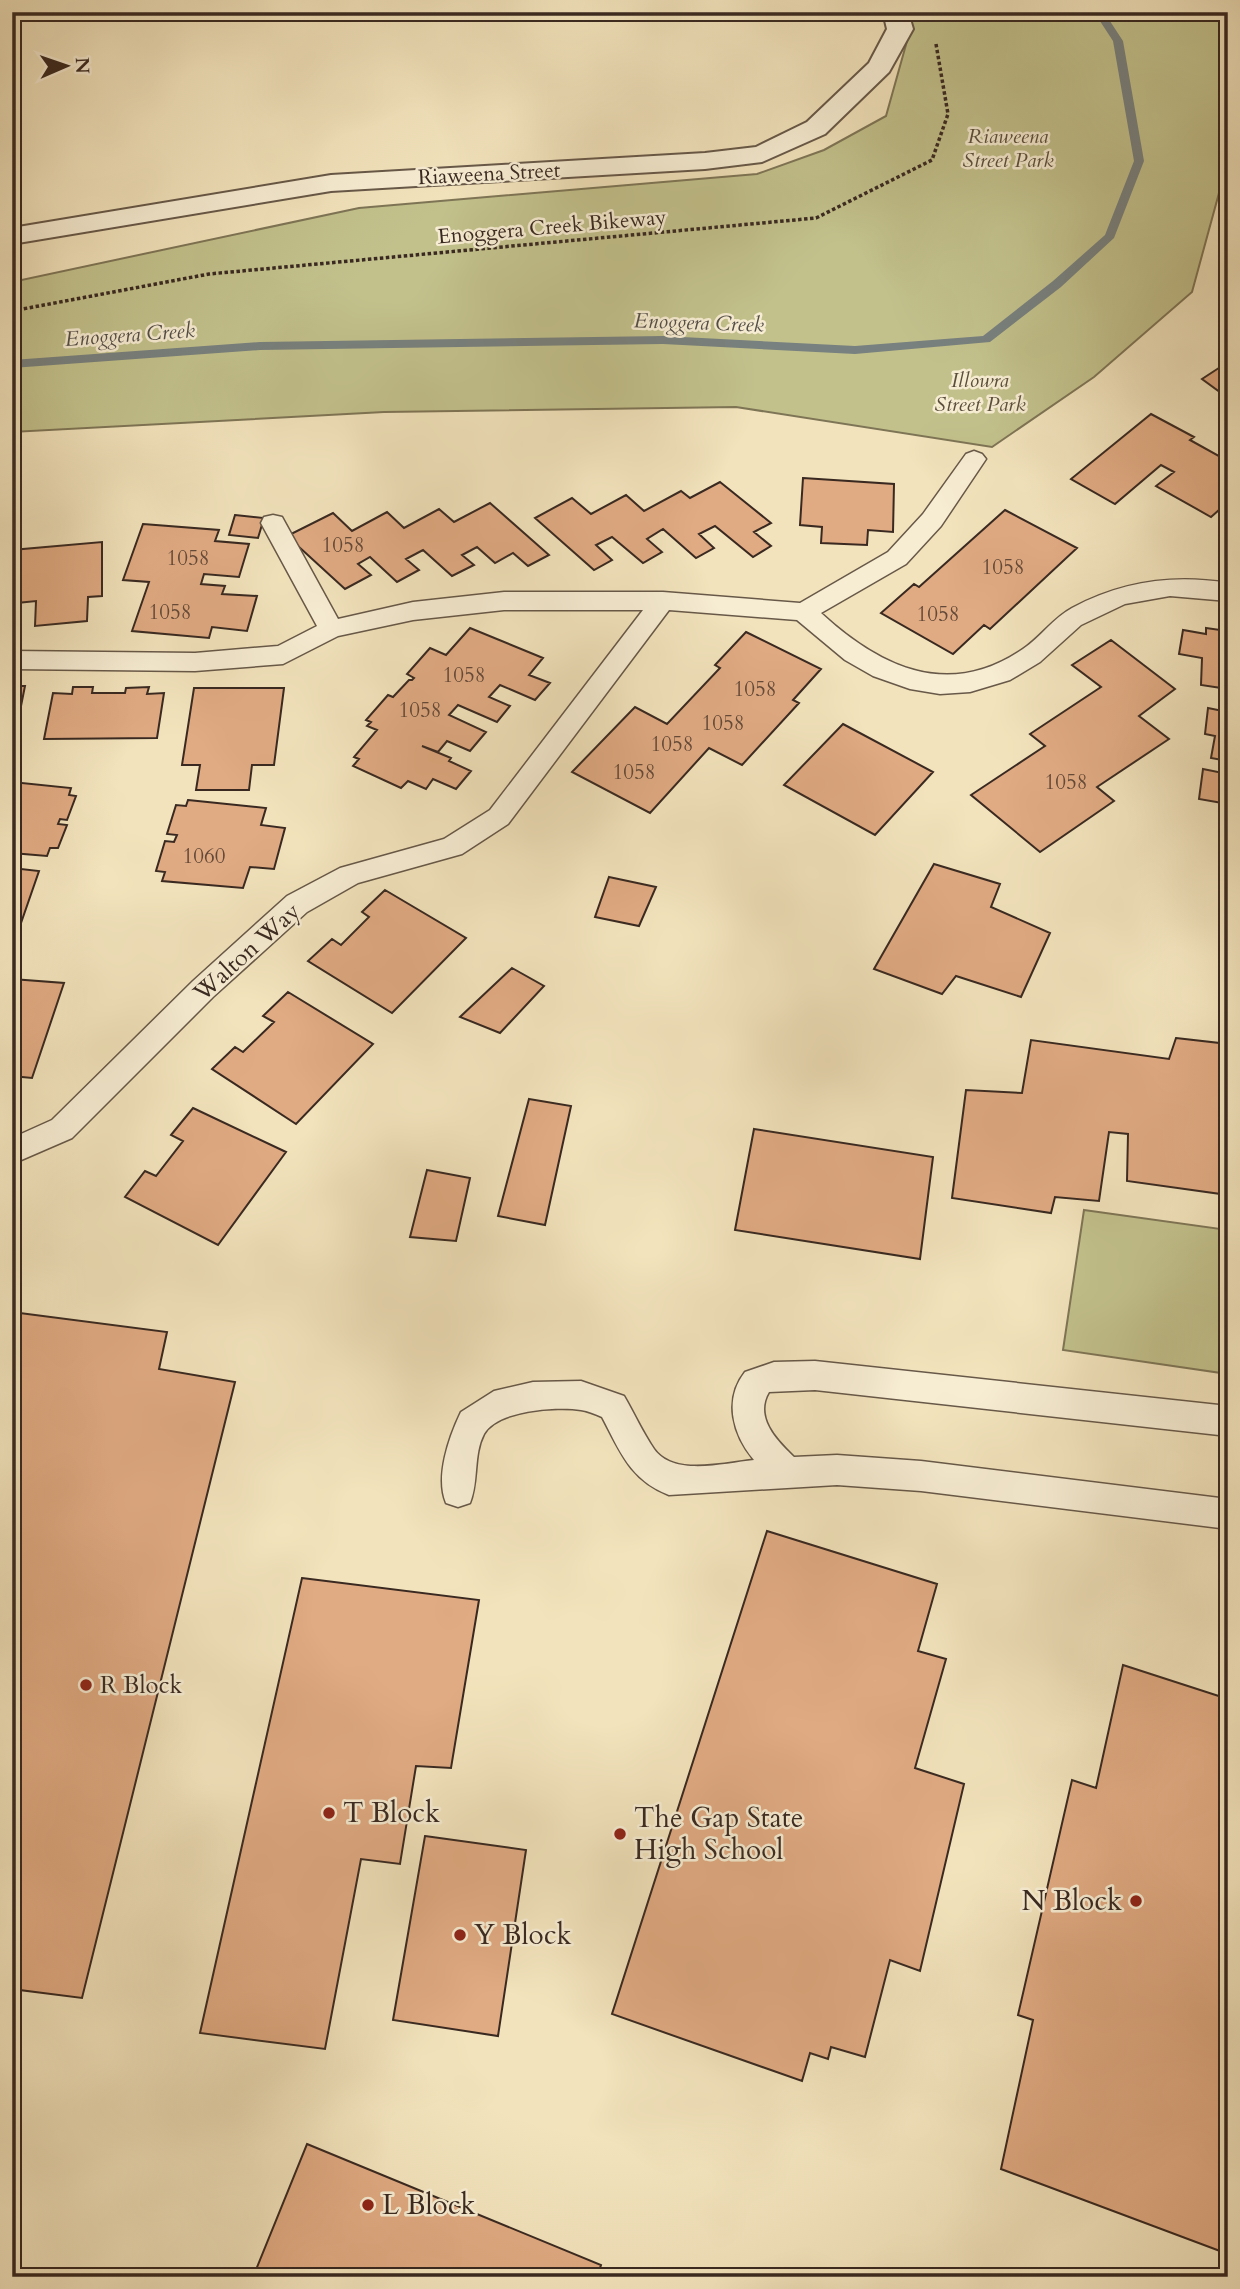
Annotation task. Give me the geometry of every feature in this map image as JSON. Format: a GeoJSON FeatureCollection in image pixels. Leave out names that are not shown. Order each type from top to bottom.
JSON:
{"type":"FeatureCollection","features":[{"type":"Feature","properties":{"kind":"street","name":"Riaweena Street"},"geometry":{"type":"LineString","coordinates":[[12,236],[331,183],[705,161],[762,154],[816,128],[880,67],[900,29],[895,12]]}},
{"type":"Feature","properties":{"kind":"lane"},"geometry":{"type":"LineString","coordinates":[[12,660],[195,662],[283,655],[331,629],[413,611],[504,601],[663,601],[804,612],[897,558],[932,520],[974,459]]}},
{"type":"Feature","properties":{"kind":"lane"},"geometry":{"type":"LineString","coordinates":[[273,523],[331,629]]}},
{"type":"Feature","properties":{"kind":"lane"},"geometry":{"type":"LineString","coordinates":[[804,612],[840,646],[898,678],[931,685],[964,684],[1012,668],[1031,656],[1077,616],[1121,596],[1160,586],[1198,586],[1228,592]]}},
{"type":"Feature","properties":{"kind":"lane","name":"Walton Way"},"geometry":{"type":"LineString","coordinates":[[12,1152],[62,1129],[203,989],[298,904],[350,875],[452,847],[499,817],[663,601]]}},
{"type":"Feature","properties":{"kind":"lane"},"geometry":{"type":"LineString","coordinates":[[788,1472],[761,1447],[750,1428],[748,1403],[752,1386],[761,1380],[780,1375],[858,1379],[1228,1421]]}},
{"type":"Feature","properties":{"kind":"lane"},"geometry":{"type":"LineString","coordinates":[[458,1492],[463,1450],[472,1422],[505,1401],[533,1395],[581,1395],[613,1406],[644,1462],[669,1480],[837,1470],[921,1476],[1228,1514]]}},
{"type":"Feature","properties":{"kind":"path","name":"Enoggera Creek Bikeway"},"geometry":{"type":"LineString","coordinates":[[12,311],[209,274],[816,218],[932,160],[948,114],[934,38]]}},
{"type":"Feature","properties":{"kind":"green space","name":"Riaweena Street Park"},"geometry":{"type":"Polygon","coordinates":[[[907,12],[1218,12],[1228,96],[1228,160],[1192,292],[1094,377],[992,447],[736,407],[384,412],[12,432],[12,282],[359,208],[757,174],[824,150],[886,116],[909,34],[907,12]]]}},
{"type":"Feature","properties":{"kind":"green space"},"geometry":{"type":"Polygon","coordinates":[[[1084,1210],[1228,1230],[1228,1374],[1063,1350],[1084,1210]]]}},
{"type":"Feature","properties":{"kind":"building"},"geometry":{"type":"Polygon","coordinates":[[[1228,362],[1228,398],[1202,379],[1228,362]]]}},
{"type":"Feature","properties":{"kind":"building"},"geometry":{"type":"Polygon","coordinates":[[[1151,414],[1194,437],[1190,440],[1228,461],[1228,502],[1211,517],[1156,486],[1174,472],[1161,465],[1115,504],[1071,479],[1151,414]]]}},
{"type":"Feature","properties":{"kind":"building"},"geometry":{"type":"Polygon","coordinates":[[[803,478],[894,484],[893,532],[868,530],[867,545],[821,543],[822,527],[800,525],[803,478]]]}},
{"type":"Feature","properties":{"kind":"building"},"geometry":{"type":"Polygon","coordinates":[[[720,482],[771,523],[754,532],[771,546],[753,557],[715,526],[699,534],[714,548],[696,558],[663,529],[647,539],[662,552],[643,563],[612,537],[596,545],[612,560],[594,570],[535,518],[572,498],[591,514],[626,495],[644,511],[681,491],[690,498],[720,482]]]}},
{"type":"Feature","properties":{"kind":"building"},"geometry":{"type":"Polygon","coordinates":[[[490,503],[549,555],[528,566],[513,553],[495,563],[477,547],[462,555],[474,565],[452,576],[423,550],[406,559],[419,570],[397,582],[370,557],[358,564],[371,575],[345,589],[287,536],[333,513],[352,531],[387,512],[404,528],[439,509],[454,522],[490,503]]]}},
{"type":"Feature","properties":{"kind":"building"},"geometry":{"type":"Polygon","coordinates":[[[1005,510],[1077,548],[990,629],[984,625],[953,654],[881,613],[914,584],[919,587],[1005,510]]]}},
{"type":"Feature","properties":{"kind":"building"},"geometry":{"type":"Polygon","coordinates":[[[235,515],[264,518],[258,538],[229,535],[235,515]]]}},
{"type":"Feature","properties":{"kind":"building"},"geometry":{"type":"Polygon","coordinates":[[[143,524],[219,530],[215,541],[249,544],[239,577],[204,574],[201,584],[225,586],[222,594],[257,596],[247,631],[212,627],[209,638],[132,631],[149,582],[123,580],[143,524]]]}},
{"type":"Feature","properties":{"kind":"building"},"geometry":{"type":"Polygon","coordinates":[[[102,542],[102,596],[88,597],[87,621],[35,626],[36,601],[17,603],[16,630],[12,630],[12,550],[102,542]]]}},
{"type":"Feature","properties":{"kind":"building"},"geometry":{"type":"Polygon","coordinates":[[[470,628],[543,658],[529,675],[550,683],[535,700],[500,685],[489,697],[510,706],[497,722],[458,705],[449,715],[486,732],[470,751],[447,741],[438,752],[422,746],[451,758],[449,761],[471,771],[456,789],[433,779],[426,789],[408,781],[401,788],[353,766],[359,759],[354,757],[377,730],[367,726],[371,722],[366,720],[388,695],[393,697],[414,678],[407,674],[430,648],[446,655],[470,628]]]}},
{"type":"Feature","properties":{"kind":"building"},"geometry":{"type":"Polygon","coordinates":[[[1206,628],[1228,629],[1228,689],[1201,685],[1202,658],[1179,654],[1183,630],[1206,634],[1206,628]]]}},
{"type":"Feature","properties":{"kind":"building"},"geometry":{"type":"Polygon","coordinates":[[[746,632],[821,669],[793,700],[799,703],[742,765],[709,748],[650,813],[572,772],[635,707],[667,724],[720,668],[715,665],[746,632]]]}},
{"type":"Feature","properties":{"kind":"building"},"geometry":{"type":"Polygon","coordinates":[[[1111,640],[1175,689],[1139,716],[1169,739],[1097,787],[1114,801],[1040,852],[971,795],[1045,746],[1030,734],[1101,687],[1072,665],[1111,640]]]}},
{"type":"Feature","properties":{"kind":"building"},"geometry":{"type":"Polygon","coordinates":[[[12,686],[25,686],[16,731],[12,731],[12,686]]]}},
{"type":"Feature","properties":{"kind":"building"},"geometry":{"type":"Polygon","coordinates":[[[73,687],[93,687],[92,693],[125,693],[126,688],[149,687],[147,694],[164,693],[157,738],[44,739],[53,693],[72,694],[73,687]]]}},
{"type":"Feature","properties":{"kind":"building"},"geometry":{"type":"Polygon","coordinates":[[[194,688],[284,688],[274,765],[252,765],[249,790],[196,790],[200,765],[182,765],[194,688]]]}},
{"type":"Feature","properties":{"kind":"building"},"geometry":{"type":"Polygon","coordinates":[[[1208,708],[1228,712],[1228,761],[1211,758],[1215,736],[1205,734],[1208,708]]]}},
{"type":"Feature","properties":{"kind":"building"},"geometry":{"type":"Polygon","coordinates":[[[843,724],[933,772],[875,835],[784,785],[843,724]]]}},
{"type":"Feature","properties":{"kind":"building"},"geometry":{"type":"Polygon","coordinates":[[[1203,769],[1228,774],[1228,804],[1199,799],[1203,769]]]}},
{"type":"Feature","properties":{"kind":"building"},"geometry":{"type":"Polygon","coordinates":[[[12,782],[71,788],[69,795],[76,796],[67,820],[60,819],[58,824],[67,825],[58,848],[50,848],[47,856],[12,853],[12,782]]]}},
{"type":"Feature","properties":{"kind":"building"},"geometry":{"type":"Polygon","coordinates":[[[188,800],[266,808],[261,825],[285,828],[274,869],[250,867],[243,888],[162,881],[165,872],[156,871],[165,841],[174,842],[177,835],[167,834],[176,805],[186,806],[188,800]]]}},
{"type":"Feature","properties":{"kind":"building"},"geometry":{"type":"Polygon","coordinates":[[[934,864],[1000,884],[991,907],[1050,933],[1021,997],[956,976],[942,994],[874,969],[934,864]]]}},
{"type":"Feature","properties":{"kind":"building"},"geometry":{"type":"Polygon","coordinates":[[[12,868],[39,871],[12,949],[12,868]]]}},
{"type":"Feature","properties":{"kind":"building"},"geometry":{"type":"Polygon","coordinates":[[[609,877],[656,887],[639,926],[595,917],[609,877]]]}},
{"type":"Feature","properties":{"kind":"building"},"geometry":{"type":"Polygon","coordinates":[[[385,890],[466,938],[392,1013],[308,961],[332,939],[341,945],[369,917],[362,912],[385,890]]]}},
{"type":"Feature","properties":{"kind":"building"},"geometry":{"type":"Polygon","coordinates":[[[512,968],[544,986],[500,1033],[460,1017],[512,968]]]}},
{"type":"Feature","properties":{"kind":"building"},"geometry":{"type":"Polygon","coordinates":[[[12,979],[64,983],[32,1078],[12,1076],[12,979]]]}},
{"type":"Feature","properties":{"kind":"building"},"geometry":{"type":"Polygon","coordinates":[[[288,992],[373,1044],[296,1124],[212,1069],[235,1047],[243,1052],[274,1022],[263,1016],[288,992]]]}},
{"type":"Feature","properties":{"kind":"building"},"geometry":{"type":"Polygon","coordinates":[[[1176,1038],[1228,1044],[1228,1195],[1127,1181],[1128,1134],[1109,1132],[1099,1201],[1055,1197],[1051,1213],[952,1198],[966,1090],[1022,1093],[1031,1040],[1169,1059],[1176,1038]]]}},
{"type":"Feature","properties":{"kind":"building"},"geometry":{"type":"Polygon","coordinates":[[[529,1099],[571,1106],[545,1225],[498,1216],[529,1099]]]}},
{"type":"Feature","properties":{"kind":"building"},"geometry":{"type":"Polygon","coordinates":[[[193,1108],[286,1152],[218,1245],[125,1197],[145,1171],[156,1176],[183,1141],[171,1135],[193,1108]]]}},
{"type":"Feature","properties":{"kind":"building"},"geometry":{"type":"Polygon","coordinates":[[[754,1129],[933,1157],[920,1259],[735,1230],[754,1129]]]}},
{"type":"Feature","properties":{"kind":"building"},"geometry":{"type":"Polygon","coordinates":[[[427,1170],[470,1178],[456,1241],[410,1237],[427,1170]]]}},
{"type":"Feature","properties":{"kind":"building","name":"R Block"},"geometry":{"type":"Polygon","coordinates":[[[12,1312],[167,1332],[159,1369],[235,1382],[82,1998],[12,1989],[12,1312]]]}},
{"type":"Feature","properties":{"kind":"building"},"geometry":{"type":"Polygon","coordinates":[[[767,1531],[937,1584],[918,1651],[946,1659],[915,1768],[964,1784],[920,1971],[890,1960],[865,2057],[831,2047],[828,2059],[810,2053],[802,2081],[612,2014],[767,1531]]]}},
{"type":"Feature","properties":{"kind":"building","name":"T Block"},"geometry":{"type":"Polygon","coordinates":[[[302,1578],[479,1600],[451,1768],[416,1766],[400,1864],[361,1859],[325,2049],[200,2033],[302,1578]]]}},
{"type":"Feature","properties":{"kind":"building","name":"N Block"},"geometry":{"type":"Polygon","coordinates":[[[1123,1665],[1228,1699],[1228,2254],[1001,2169],[1033,2020],[1018,2015],[1072,1780],[1096,1788],[1123,1665]]]}},
{"type":"Feature","properties":{"kind":"building","name":"Y Block"},"geometry":{"type":"Polygon","coordinates":[[[425,1836],[526,1850],[498,2036],[393,2020],[425,1836]]]}},
{"type":"Feature","properties":{"kind":"building","name":"L Block"},"geometry":{"type":"Polygon","coordinates":[[[307,2144],[601,2265],[597,2277],[253,2277],[307,2144]]]}},
{"type":"Feature","properties":{"kind":"waterway","name":"Enoggera Creek"},"geometry":{"type":"LineString","coordinates":[[12,364],[260,346],[663,340],[855,350],[986,339],[1057,284],[1110,236],[1139,161],[1118,41],[1099,12]]}},
{"type":"Feature","properties":{"kind":"place","name":"R Block"},"geometry":{"type":"Point","coordinates":[86,1685]}},
{"type":"Feature","properties":{"kind":"place","name":"T Block"},"geometry":{"type":"Point","coordinates":[329,1813]}},
{"type":"Feature","properties":{"kind":"place","name":"The Gap State High School"},"geometry":{"type":"Point","coordinates":[620,1834]}},
{"type":"Feature","properties":{"kind":"place","name":"N Block"},"geometry":{"type":"Point","coordinates":[1136,1901]}},
{"type":"Feature","properties":{"kind":"place","name":"Y Block"},"geometry":{"type":"Point","coordinates":[460,1935]}},
{"type":"Feature","properties":{"kind":"place","name":"L Block"},"geometry":{"type":"Point","coordinates":[368,2205]}},
{"type":"Feature","properties":{"kind":"park label","name":"Illowra Street Park"},"geometry":{"type":"Point","coordinates":[980,392]}}]}
